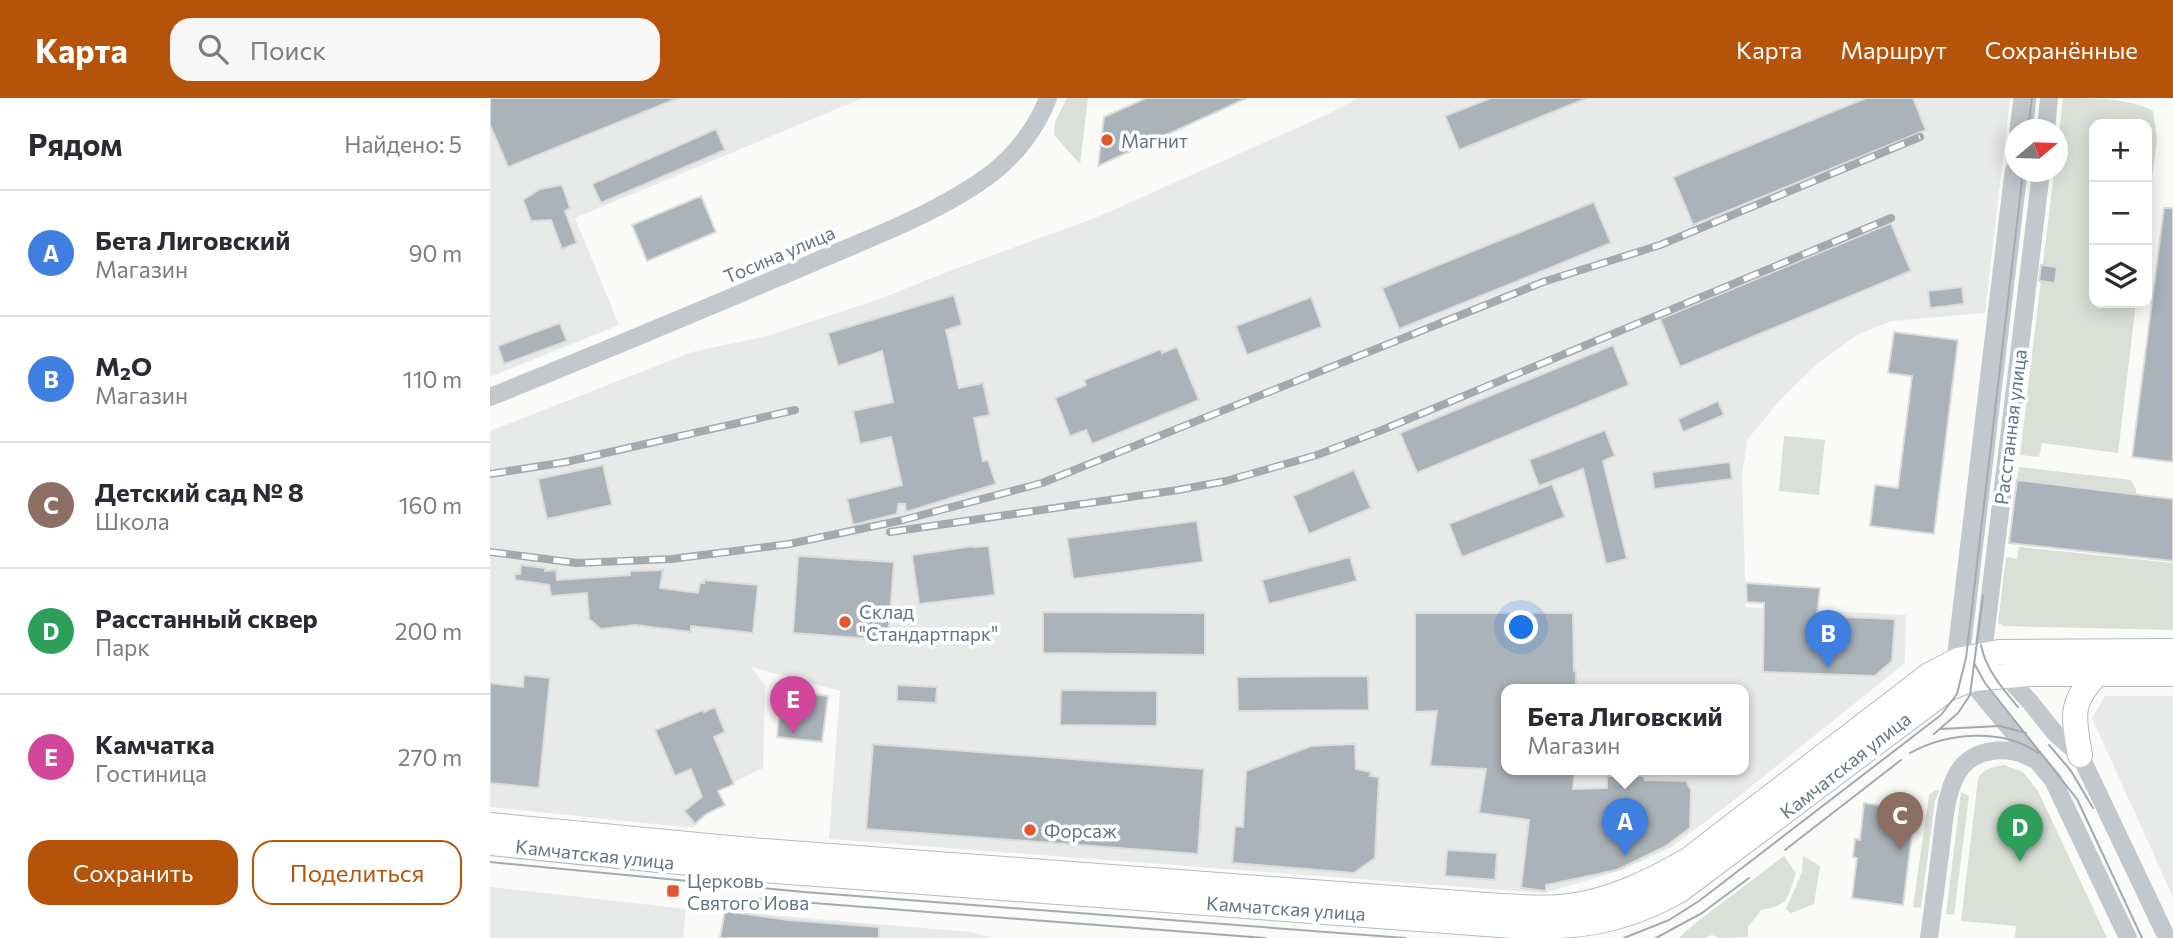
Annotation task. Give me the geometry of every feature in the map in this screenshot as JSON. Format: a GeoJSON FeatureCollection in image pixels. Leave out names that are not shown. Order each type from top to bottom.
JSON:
{"type":"FeatureCollection","features":[{"type":"Feature","properties":{"kind":"main road"},"geometry":{"type":"LineString","coordinates":[[1965,670],[1983,654],[2035,651],[2173,651]]}},
{"type":"Feature","properties":{"kind":"main road","name":"Камчатская улица"},"geometry":{"type":"LineString","coordinates":[[490,843],[748,869],[1513,926],[1581,926],[1639,911],[1680,890],[1940,693],[1965,670]]}},
{"type":"Feature","properties":{"kind":"main road","name":"Камчатская улица"},"geometry":{"type":"LineString","coordinates":[[490,825],[750,850],[1487,905],[1563,907],[1617,894],[1647,883],[1688,860],[1929,675],[1965,670],[2007,676],[2173,674]]}},
{"type":"Feature","properties":{"kind":"main road"},"geometry":{"type":"LineString","coordinates":[[2080,755],[2073,714],[2080,695],[2097,674]]}},
{"type":"Feature","properties":{"kind":"street","name":"Тосина улица"},"geometry":{"type":"LineString","coordinates":[[490,397],[883,232],[958,195],[1007,161],[1033,127],[1048,98]]}},
{"type":"Feature","properties":{"kind":"street"},"geometry":{"type":"LineString","coordinates":[[2022,119],[2025,98]]}},
{"type":"Feature","properties":{"kind":"street"},"geometry":{"type":"LineString","coordinates":[[2047,119],[2049,98]]}},
{"type":"Feature","properties":{"kind":"street","name":"Расстанная улица"},"geometry":{"type":"LineString","coordinates":[[1965,670],[2015,182]]}},
{"type":"Feature","properties":{"kind":"street","name":"Расстанная улица"},"geometry":{"type":"LineString","coordinates":[[1983,654],[2040,182]]}},
{"type":"Feature","properties":{"kind":"street"},"geometry":{"type":"LineString","coordinates":[[1983,654],[2007,676],[2055,733],[2080,755],[2167,938]]}},
{"type":"Feature","properties":{"kind":"street"},"geometry":{"type":"LineString","coordinates":[[1965,670],[1982,695],[2039,762],[2058,790],[2128,938]]}},
{"type":"Feature","properties":{"kind":"street"},"geometry":{"type":"LineString","coordinates":[[1929,938],[1947,803],[1958,772],[1972,758],[1998,750],[2015,751],[2039,762]]}},
{"type":"Feature","properties":{"kind":"shaded area"},"geometry":{"type":"Polygon","coordinates":[[[490,98],[863,98],[575,218],[619,325],[490,377],[490,98]]]}},
{"type":"Feature","properties":{"kind":"shaded area"},"geometry":{"type":"Polygon","coordinates":[[[1067,98],[1088,98],[1080,164],[1054,135],[1055,122],[1067,98]]]}},
{"type":"Feature","properties":{"kind":"shaded area"},"geometry":{"type":"Polygon","coordinates":[[[1358,98],[2010,98],[2008,119],[2005,119],[2005,141],[1985,313],[1892,321],[1857,335],[1818,363],[1780,400],[1747,440],[1742,478],[1746,607],[1906,615],[1905,663],[1670,848],[1622,870],[1544,893],[829,839],[840,691],[751,667],[765,685],[763,768],[718,790],[725,805],[706,814],[693,828],[490,807],[490,431],[692,352],[767,336],[880,299],[1100,216],[1358,98]]]}},
{"type":"Feature","properties":{"kind":"shaded area"},"geometry":{"type":"Polygon","coordinates":[[[2063,98],[2133,103],[2153,111],[2157,139],[2152,180],[2152,119],[2089,119],[2089,308],[2135,308],[2118,453],[2042,443],[2039,457],[2020,455],[2053,182],[2068,182],[2068,119],[2061,119],[2063,98]]]}},
{"type":"Feature","properties":{"kind":"shaded area"},"geometry":{"type":"Polygon","coordinates":[[[1784,436],[1825,440],[1819,495],[1779,491],[1784,436]]]}},
{"type":"Feature","properties":{"kind":"shaded area"},"geometry":{"type":"Polygon","coordinates":[[[2019,467],[2131,480],[2136,494],[2017,480],[2019,467]]]}},
{"type":"Feature","properties":{"kind":"shaded area"},"geometry":{"type":"Polygon","coordinates":[[[2019,547],[2173,563],[2173,630],[2004,626],[1998,623],[2006,557],[2017,559],[2019,547]]]}},
{"type":"Feature","properties":{"kind":"shaded area"},"geometry":{"type":"Polygon","coordinates":[[[2105,696],[2173,696],[2173,897],[2092,718],[2105,696]]]}},
{"type":"Feature","properties":{"kind":"shaded area"},"geometry":{"type":"Polygon","coordinates":[[[2004,765],[2023,772],[2038,791],[2107,938],[2015,938],[2016,926],[1961,921],[1978,779],[1986,770],[2004,765]]]}},
{"type":"Feature","properties":{"kind":"shaded area"},"geometry":{"type":"Polygon","coordinates":[[[1939,790],[1935,801],[1921,908],[1913,907],[1929,795],[1939,790]]]}},
{"type":"Feature","properties":{"kind":"shaded area"},"geometry":{"type":"Polygon","coordinates":[[[1961,792],[1969,796],[1954,915],[1946,914],[1961,792]]]}},
{"type":"Feature","properties":{"kind":"shaded area"},"geometry":{"type":"Polygon","coordinates":[[[1784,856],[1796,873],[1789,895],[1777,906],[1761,910],[1748,927],[1748,937],[1720,938],[1712,935],[1704,938],[1679,938],[1694,924],[1784,856]]]}},
{"type":"Feature","properties":{"kind":"shaded area"},"geometry":{"type":"Polygon","coordinates":[[[1803,856],[1820,866],[1814,904],[1791,913],[1786,909],[1802,872],[1803,856]]]}},
{"type":"Feature","properties":{"kind":"shaded area"},"geometry":{"type":"Polygon","coordinates":[[[490,887],[686,909],[683,938],[490,938],[490,887]]]}},
{"type":"Feature","properties":{"kind":"shaded area"},"geometry":{"type":"Polygon","coordinates":[[[724,911],[970,932],[995,938],[719,938],[724,911]]]}},
{"type":"Feature","properties":{"kind":"building"},"geometry":{"type":"Polygon","coordinates":[[[490,98],[676,99],[508,167],[490,125],[490,98]]]}},
{"type":"Feature","properties":{"kind":"building"},"geometry":{"type":"Polygon","coordinates":[[[1146,98],[1247,98],[1098,166],[1104,117],[1146,98]]]}},
{"type":"Feature","properties":{"kind":"building"},"geometry":{"type":"Polygon","coordinates":[[[1491,98],[1585,99],[1459,150],[1445,116],[1491,98]]]}},
{"type":"Feature","properties":{"kind":"building"},"geometry":{"type":"Polygon","coordinates":[[[1866,98],[1913,98],[1926,130],[1693,225],[1673,177],[1866,98]]]}},
{"type":"Feature","properties":{"kind":"building"},"geometry":{"type":"Polygon","coordinates":[[[716,129],[725,150],[601,203],[592,184],[716,129]]]}},
{"type":"Feature","properties":{"kind":"building"},"geometry":{"type":"Polygon","coordinates":[[[562,185],[570,208],[565,211],[577,243],[562,249],[551,220],[531,221],[523,200],[540,189],[562,185]]]}},
{"type":"Feature","properties":{"kind":"building"},"geometry":{"type":"Polygon","coordinates":[[[701,196],[716,232],[647,261],[632,225],[701,196]]]}},
{"type":"Feature","properties":{"kind":"building"},"geometry":{"type":"Polygon","coordinates":[[[1594,202],[1611,243],[1399,329],[1382,288],[1594,202]]]}},
{"type":"Feature","properties":{"kind":"building"},"geometry":{"type":"Polygon","coordinates":[[[2164,208],[2173,208],[2173,462],[2132,457],[2164,208]]]}},
{"type":"Feature","properties":{"kind":"building"},"geometry":{"type":"Polygon","coordinates":[[[1891,223],[1911,271],[1680,367],[1660,319],[1891,223]]]}},
{"type":"Feature","properties":{"kind":"building"},"geometry":{"type":"Polygon","coordinates":[[[2041,265],[2057,267],[2055,283],[2039,281],[2041,265]]]}},
{"type":"Feature","properties":{"kind":"building"},"geometry":{"type":"Polygon","coordinates":[[[1962,287],[1964,304],[1930,308],[1928,291],[1962,287]]]}},
{"type":"Feature","properties":{"kind":"building"},"geometry":{"type":"Polygon","coordinates":[[[954,295],[962,325],[946,330],[959,388],[983,383],[990,415],[974,418],[983,461],[988,460],[996,484],[906,512],[905,504],[898,504],[897,514],[853,525],[847,499],[902,485],[891,437],[860,444],[853,411],[893,402],[882,351],[838,366],[828,333],[954,295]]]}},
{"type":"Feature","properties":{"kind":"building"},"geometry":{"type":"Polygon","coordinates":[[[1311,297],[1322,327],[1247,355],[1236,326],[1311,297]]]}},
{"type":"Feature","properties":{"kind":"building"},"geometry":{"type":"Polygon","coordinates":[[[560,323],[567,341],[504,364],[498,346],[560,323]]]}},
{"type":"Feature","properties":{"kind":"building"},"geometry":{"type":"Polygon","coordinates":[[[1894,332],[1958,340],[1934,534],[1870,526],[1875,485],[1898,488],[1912,376],[1888,373],[1894,332]]]}},
{"type":"Feature","properties":{"kind":"building"},"geometry":{"type":"Polygon","coordinates":[[[1613,345],[1629,385],[1417,473],[1400,433],[1613,345]]]}},
{"type":"Feature","properties":{"kind":"building"},"geometry":{"type":"Polygon","coordinates":[[[1177,347],[1199,400],[1092,444],[1086,430],[1070,436],[1055,398],[1086,385],[1084,380],[1161,349],[1162,353],[1177,347]]]}},
{"type":"Feature","properties":{"kind":"building"},"geometry":{"type":"Polygon","coordinates":[[[1718,401],[1724,415],[1683,432],[1678,419],[1718,401]]]}},
{"type":"Feature","properties":{"kind":"building"},"geometry":{"type":"Polygon","coordinates":[[[1605,430],[1615,456],[1603,461],[1627,559],[1606,564],[1583,469],[1539,486],[1529,460],[1605,430]]]}},
{"type":"Feature","properties":{"kind":"building"},"geometry":{"type":"Polygon","coordinates":[[[1730,462],[1732,479],[1654,489],[1652,472],[1730,462]]]}},
{"type":"Feature","properties":{"kind":"building"},"geometry":{"type":"Polygon","coordinates":[[[603,465],[612,505],[547,519],[538,479],[603,465]]]}},
{"type":"Feature","properties":{"kind":"building"},"geometry":{"type":"Polygon","coordinates":[[[1354,470],[1371,508],[1309,534],[1293,496],[1354,470]]]}},
{"type":"Feature","properties":{"kind":"building"},"geometry":{"type":"Polygon","coordinates":[[[2017,480],[2173,499],[2173,561],[2009,543],[2017,480]]]}},
{"type":"Feature","properties":{"kind":"building"},"geometry":{"type":"Polygon","coordinates":[[[1552,484],[1565,517],[1462,557],[1449,524],[1552,484]]]}},
{"type":"Feature","properties":{"kind":"building"},"geometry":{"type":"Polygon","coordinates":[[[1197,521],[1203,562],[1073,579],[1067,538],[1197,521]]]}},
{"type":"Feature","properties":{"kind":"building"},"geometry":{"type":"Polygon","coordinates":[[[989,546],[995,595],[919,604],[912,555],[989,546]]]}},
{"type":"Feature","properties":{"kind":"building"},"geometry":{"type":"Polygon","coordinates":[[[798,556],[894,562],[888,640],[793,633],[798,556]]]}},
{"type":"Feature","properties":{"kind":"building"},"geometry":{"type":"Polygon","coordinates":[[[1350,557],[1357,581],[1269,604],[1262,580],[1350,557]]]}},
{"type":"Feature","properties":{"kind":"building"},"geometry":{"type":"Polygon","coordinates":[[[521,565],[546,568],[545,571],[556,570],[557,580],[630,575],[630,571],[663,570],[660,588],[698,593],[700,583],[704,583],[704,580],[758,585],[753,633],[691,626],[691,632],[635,625],[601,629],[589,619],[587,593],[551,596],[549,585],[515,580],[515,574],[520,574],[521,565]]]}},
{"type":"Feature","properties":{"kind":"building"},"geometry":{"type":"Polygon","coordinates":[[[1746,583],[1820,588],[1817,616],[1895,619],[1892,661],[1875,676],[1763,672],[1764,603],[1747,602],[1746,583]]]}},
{"type":"Feature","properties":{"kind":"building"},"geometry":{"type":"Polygon","coordinates":[[[1043,612],[1205,613],[1205,655],[1043,653],[1043,612]]]}},
{"type":"Feature","properties":{"kind":"building"},"geometry":{"type":"Polygon","coordinates":[[[1415,613],[1573,613],[1576,684],[1501,684],[1501,775],[1574,775],[1573,789],[1607,788],[1607,776],[1643,776],[1645,780],[1686,781],[1691,790],[1690,828],[1666,846],[1617,870],[1546,885],[1546,891],[1521,888],[1529,820],[1479,813],[1486,769],[1430,766],[1437,711],[1415,712],[1415,613]]]}},
{"type":"Feature","properties":{"kind":"building"},"geometry":{"type":"Polygon","coordinates":[[[524,675],[550,678],[539,788],[490,783],[490,683],[523,687],[524,675]]]}},
{"type":"Feature","properties":{"kind":"building"},"geometry":{"type":"Polygon","coordinates":[[[1368,676],[1369,710],[1238,711],[1237,677],[1368,676]]]}},
{"type":"Feature","properties":{"kind":"building"},"geometry":{"type":"Polygon","coordinates":[[[897,685],[937,687],[936,703],[897,701],[897,685]]]}},
{"type":"Feature","properties":{"kind":"building"},"geometry":{"type":"Polygon","coordinates":[[[782,690],[828,696],[822,742],[777,737],[782,690]]]}},
{"type":"Feature","properties":{"kind":"building"},"geometry":{"type":"Polygon","coordinates":[[[1061,690],[1157,691],[1157,726],[1060,725],[1061,690]]]}},
{"type":"Feature","properties":{"kind":"building"},"geometry":{"type":"Polygon","coordinates":[[[715,707],[725,732],[714,737],[734,784],[718,791],[725,805],[706,814],[695,824],[684,811],[702,797],[691,769],[675,776],[655,730],[715,707]]]}},
{"type":"Feature","properties":{"kind":"building"},"geometry":{"type":"Polygon","coordinates":[[[873,744],[1204,769],[1198,854],[866,829],[873,744]]]}},
{"type":"Feature","properties":{"kind":"building"},"geometry":{"type":"Polygon","coordinates":[[[1355,744],[1356,769],[1379,777],[1375,858],[1354,873],[1232,863],[1235,826],[1243,827],[1246,771],[1311,746],[1355,744]]]}},
{"type":"Feature","properties":{"kind":"building"},"geometry":{"type":"Polygon","coordinates":[[[1864,803],[1915,810],[1903,905],[1852,898],[1857,858],[1853,857],[1855,839],[1860,840],[1864,803]]]}},
{"type":"Feature","properties":{"kind":"building"},"geometry":{"type":"Polygon","coordinates":[[[1447,850],[1497,853],[1495,880],[1445,876],[1447,850]]]}},
{"type":"Feature","properties":{"kind":"building"},"geometry":{"type":"Polygon","coordinates":[[[725,911],[788,920],[879,927],[879,938],[720,938],[725,911]]]}},
{"type":"Feature","properties":{"kind":"tram line"},"geometry":{"type":"LineString","coordinates":[[2029,119],[2032,98]]}},
{"type":"Feature","properties":{"kind":"tram line"},"geometry":{"type":"LineString","coordinates":[[1624,938],[1669,920],[1699,901],[1941,715],[1957,694],[1966,658],[2022,182]]}},
{"type":"Feature","properties":{"kind":"tram line"},"geometry":{"type":"LineString","coordinates":[[1934,734],[1958,713],[1970,695],[1983,596]]}},
{"type":"Feature","properties":{"kind":"tram line"},"geometry":{"type":"LineString","coordinates":[[1981,645],[1991,671],[2018,707]]}},
{"type":"Feature","properties":{"kind":"tram line"},"geometry":{"type":"LineString","coordinates":[[1974,663],[1985,683],[2077,799],[2142,938]]}},
{"type":"Feature","properties":{"kind":"tram line"},"geometry":{"type":"LineString","coordinates":[[1940,729],[2000,726],[2026,733]]}},
{"type":"Feature","properties":{"kind":"tram line"},"geometry":{"type":"LineString","coordinates":[[1910,753],[1940,741],[1974,736],[2008,739],[2038,753]]}},
{"type":"Feature","properties":{"kind":"tram line"},"geometry":{"type":"LineString","coordinates":[[2049,745],[2071,771],[2093,808]]}},
{"type":"Feature","properties":{"kind":"tram line"},"geometry":{"type":"LineString","coordinates":[[1785,850],[1901,760]]}},
{"type":"Feature","properties":{"kind":"tram line"},"geometry":{"type":"LineString","coordinates":[[490,862],[804,892],[1405,938]]}},
{"type":"Feature","properties":{"kind":"tram line"},"geometry":{"type":"LineString","coordinates":[[1656,938],[1702,913],[1749,878]]}},
{"type":"Feature","properties":{"kind":"tram line"},"geometry":{"type":"LineString","coordinates":[[748,898],[1265,938]]}},
{"type":"Feature","properties":{"kind":"railway"},"geometry":{"type":"LineString","coordinates":[[490,552],[577,563],[671,559],[789,544],[903,520],[1042,483],[1543,282],[1660,245],[1920,137]]}},
{"type":"Feature","properties":{"kind":"railway"},"geometry":{"type":"LineString","coordinates":[[890,532],[1178,490],[1226,481],[1317,455],[1891,218]]}},
{"type":"Feature","properties":{"kind":"railway"},"geometry":{"type":"LineString","coordinates":[[490,474],[566,462],[795,410]]}},
{"type":"Feature","properties":{"kind":"place","name":"Магнит"},"geometry":{"type":"Point","coordinates":[1107,140]}},
{"type":"Feature","properties":{"kind":"place","name":"Склад \"Стандартпарк\""},"geometry":{"type":"Point","coordinates":[845,622]}},
{"type":"Feature","properties":{"kind":"place","name":"М₂O"},"geometry":{"type":"Point","coordinates":[1828,668]}},
{"type":"Feature","properties":{"kind":"place","name":"Камчатка"},"geometry":{"type":"Point","coordinates":[793,734]}},
{"type":"Feature","properties":{"kind":"place","name":"Форсаж"},"geometry":{"type":"Point","coordinates":[1030,830]}},
{"type":"Feature","properties":{"kind":"place","name":"Детский сад № 8"},"geometry":{"type":"Point","coordinates":[1900,850]}},
{"type":"Feature","properties":{"kind":"place","name":"Бета Лиговский"},"geometry":{"type":"Point","coordinates":[1625,856]}},
{"type":"Feature","properties":{"kind":"place","name":"Расстанный сквер"},"geometry":{"type":"Point","coordinates":[2020,862]}},
{"type":"Feature","properties":{"kind":"place","name":"Церковь Святого Иова"},"geometry":{"type":"Point","coordinates":[673,891]}}]}
